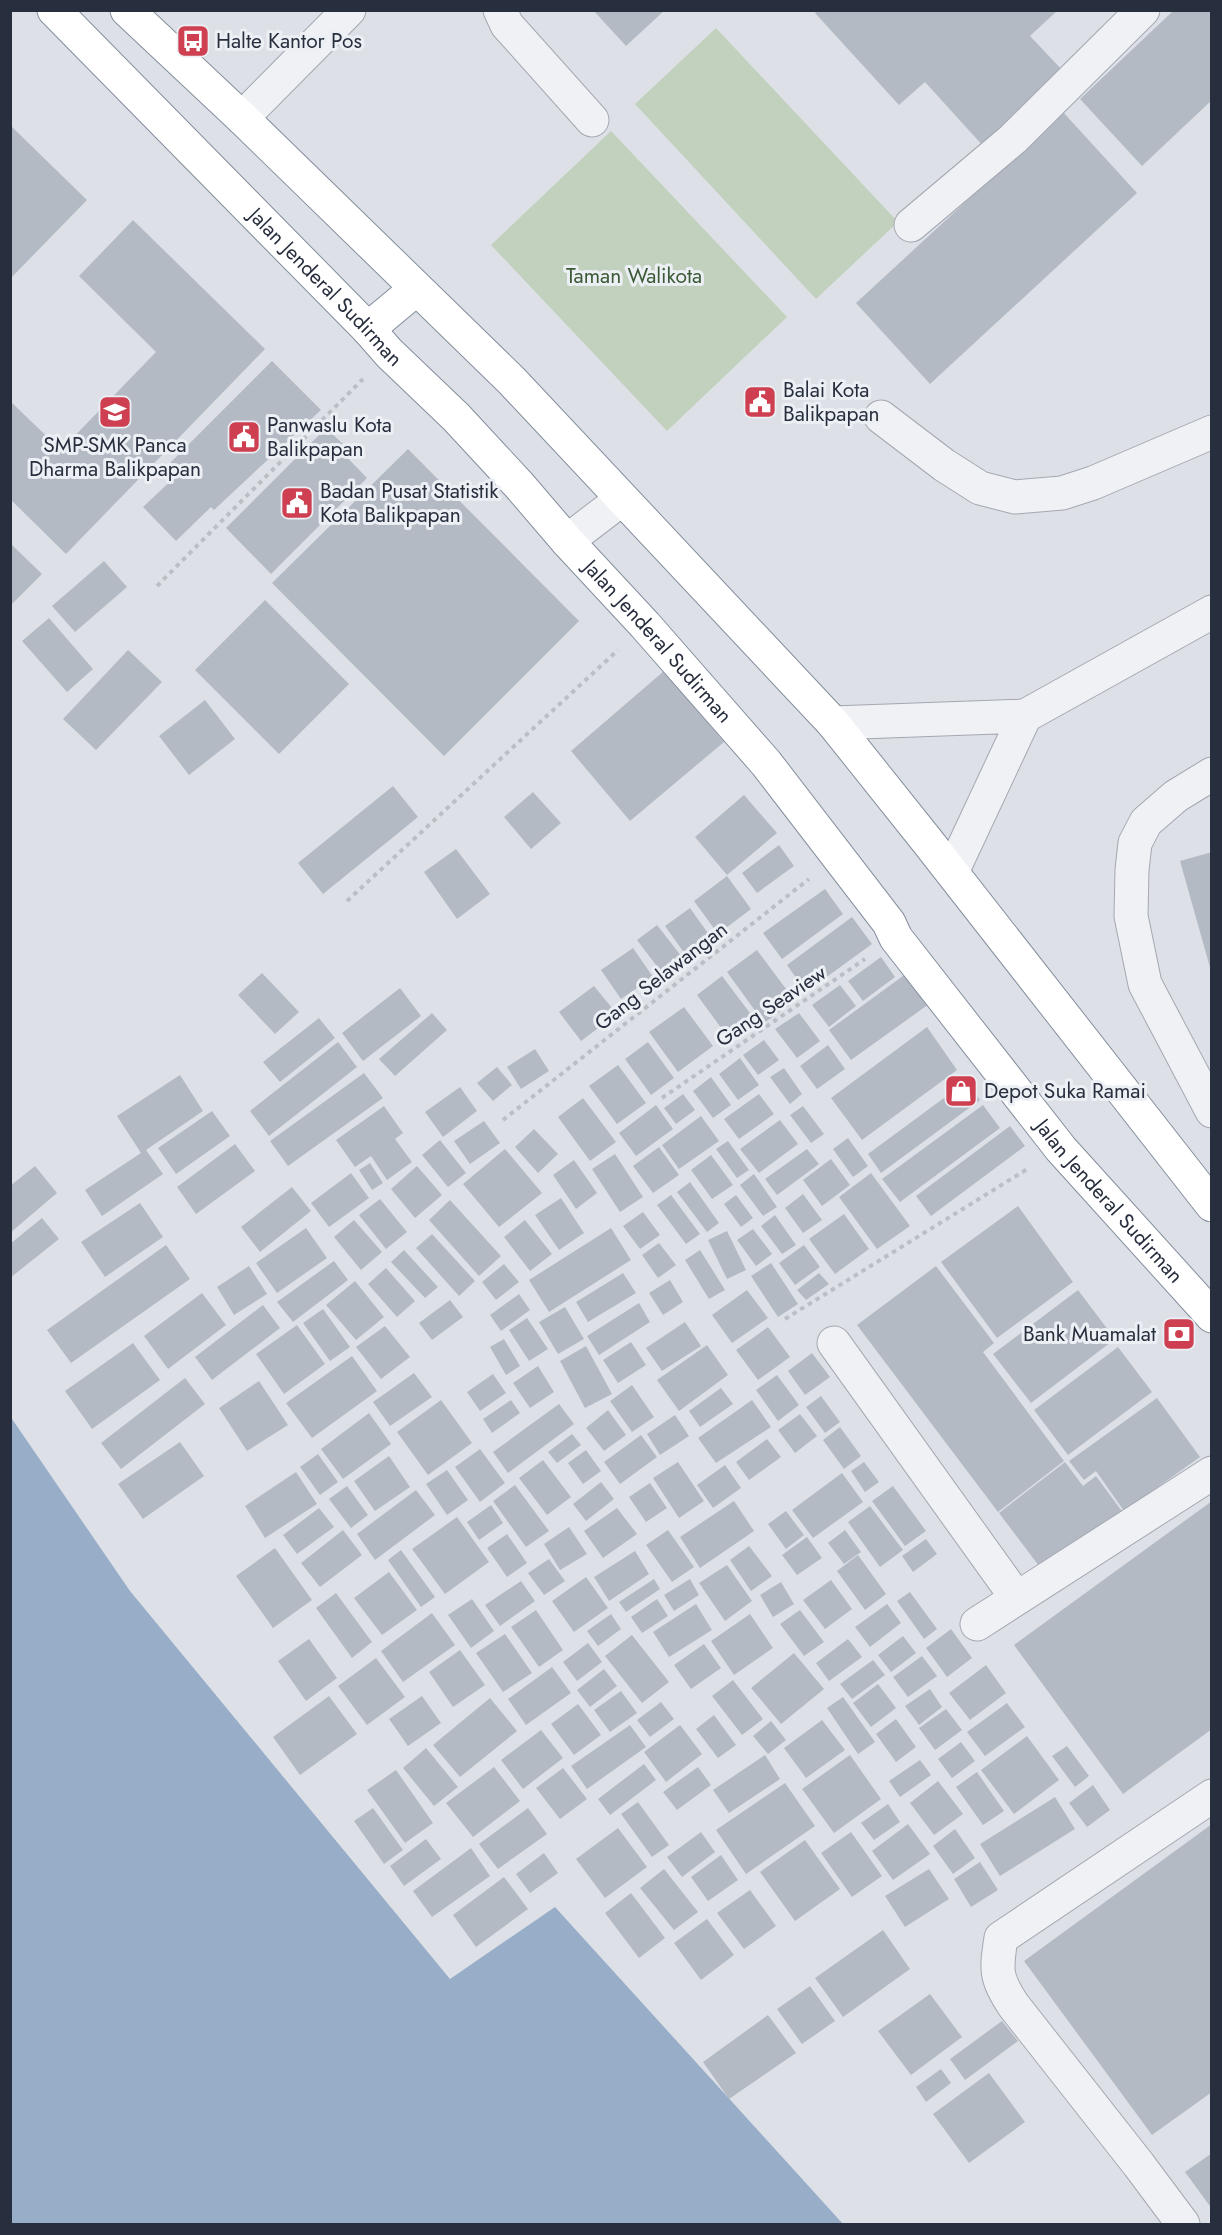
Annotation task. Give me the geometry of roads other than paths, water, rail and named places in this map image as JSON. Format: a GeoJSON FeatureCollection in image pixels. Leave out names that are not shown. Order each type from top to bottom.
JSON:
{"type":"FeatureCollection","features":[{"type":"Feature","properties":{"kind":"highway","name":"Jalan Jenderal Sudirman"},"geometry":{"type":"LineString","coordinates":[[54,10],[389,353],[456,417],[645,625],[766,764],[889,923],[896,938],[1060,1149],[1212,1316]]}},
{"type":"Feature","properties":{"kind":"highway"},"geometry":{"type":"LineString","coordinates":[[127,10],[242,118],[512,381],[833,723],[1212,1205]]}},
{"type":"Feature","properties":{"kind":"highway"},"geometry":{"type":"LineString","coordinates":[[368,329],[416,289]]}},
{"type":"Feature","properties":{"kind":"street"},"geometry":{"type":"LineString","coordinates":[[242,118],[349,10]]}},
{"type":"Feature","properties":{"kind":"street"},"geometry":{"type":"LineString","coordinates":[[500,10],[507,25],[592,120]]}},
{"type":"Feature","properties":{"kind":"street"},"geometry":{"type":"LineString","coordinates":[[911,225],[1013,139],[1143,10]]}},
{"type":"Feature","properties":{"kind":"street"},"geometry":{"type":"LineString","coordinates":[[881,417],[944,465],[980,488],[1015,497],[1062,493],[1093,483],[1212,432]]}},
{"type":"Feature","properties":{"kind":"street"},"geometry":{"type":"LineString","coordinates":[[567,541],[622,499]]}},
{"type":"Feature","properties":{"kind":"street"},"geometry":{"type":"LineString","coordinates":[[833,723],[1025,716],[1212,612]]}},
{"type":"Feature","properties":{"kind":"street"},"geometry":{"type":"LineString","coordinates":[[952,872],[1025,716]]}},
{"type":"Feature","properties":{"kind":"street"},"geometry":{"type":"LineString","coordinates":[[1212,774],[1176,796],[1146,822],[1135,843],[1131,916],[1145,984],[1212,1112]]}},
{"type":"Feature","properties":{"kind":"street"},"geometry":{"type":"LineString","coordinates":[[834,1343],[1016,1597]]}},
{"type":"Feature","properties":{"kind":"street"},"geometry":{"type":"LineString","coordinates":[[977,1624],[1212,1473]]}},
{"type":"Feature","properties":{"kind":"street"},"geometry":{"type":"LineString","coordinates":[[1183,2224],[1014,2006],[1003,1990],[996,1966],[1001,1938],[1212,1796]]}},
{"type":"Feature","properties":{"kind":"water"},"geometry":{"type":"Polygon","coordinates":[[[10,1416],[130,1591],[450,1979],[555,1907],[843,2224],[11,2224],[10,1416]]]}},
{"type":"Feature","properties":{"kind":"place","name":"Halte Kantor Pos"},"geometry":{"type":"Point","coordinates":[193,41]}},
{"type":"Feature","properties":{"kind":"place","name":"Balai Kota Balikpapan"},"geometry":{"type":"Point","coordinates":[760,402]}},
{"type":"Feature","properties":{"kind":"place","name":"SMP-SMK Panca Dharma Balikpapan"},"geometry":{"type":"Point","coordinates":[115,412]}},
{"type":"Feature","properties":{"kind":"place","name":"Panwaslu Kota Balikpapan"},"geometry":{"type":"Point","coordinates":[244,437]}},
{"type":"Feature","properties":{"kind":"place","name":"Badan Pusat Statistik Kota Balikpapan"},"geometry":{"type":"Point","coordinates":[297,503]}},
{"type":"Feature","properties":{"kind":"place","name":"Depot Suka Ramai"},"geometry":{"type":"Point","coordinates":[961,1091]}},
{"type":"Feature","properties":{"kind":"place","name":"Bank Muamalat"},"geometry":{"type":"Point","coordinates":[1179,1334]}},
{"type":"Feature","properties":{"kind":"park label","name":"Taman Walikota"},"geometry":{"type":"Point","coordinates":[634,276]}}]}
